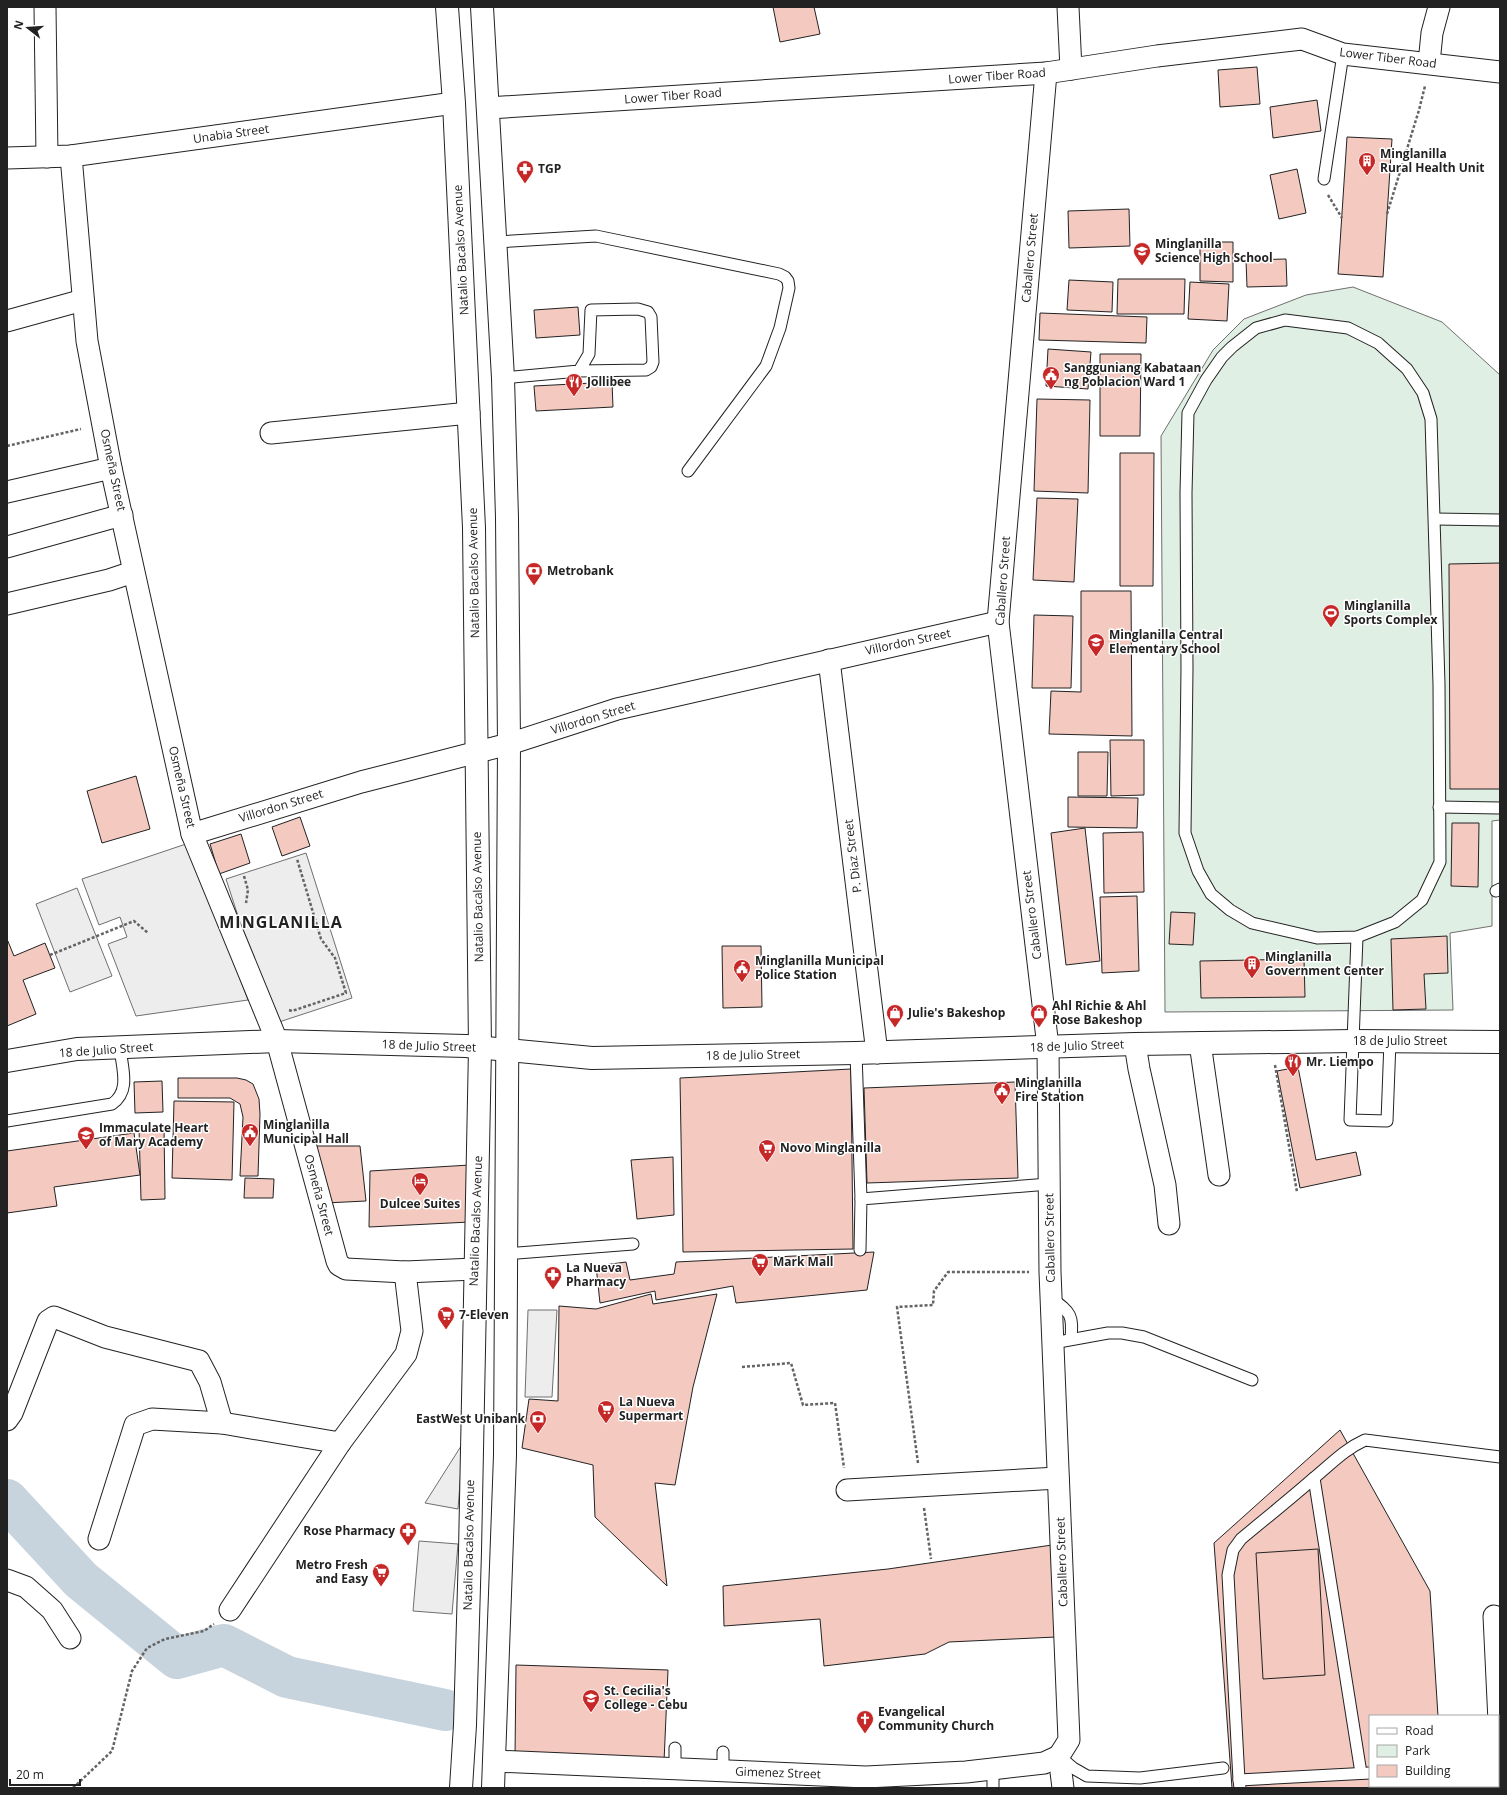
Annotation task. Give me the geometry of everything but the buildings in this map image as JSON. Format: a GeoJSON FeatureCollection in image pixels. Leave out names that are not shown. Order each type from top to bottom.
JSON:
{"type":"FeatureCollection","features":[{"type":"Feature","properties":{"kind":"main road","name":"Natalio Bacalso Avenue"},"geometry":{"type":"LineString","coordinates":[[447,7],[454,103],[474,528],[480,1048],[465,1725],[461,1788]]}},
{"type":"Feature","properties":{"kind":"main road"},"geometry":{"type":"LineString","coordinates":[[482,7],[503,378],[508,518],[509,744],[506,1004],[508,1050],[505,1254],[505,1454],[493,1788]]}},
{"type":"Feature","properties":{"kind":"main road","name":"18 de Julio Street"},"geometry":{"type":"LineString","coordinates":[[7,1061],[77,1049],[277,1041],[480,1048],[592,1058],[866,1053],[1135,1044],[1353,1041],[1500,1042]]}},
{"type":"Feature","properties":{"kind":"street"},"geometry":{"type":"LineString","coordinates":[[45,7],[48,157]]}},
{"type":"Feature","properties":{"kind":"street"},"geometry":{"type":"LineString","coordinates":[[1068,7],[1071,69]]}},
{"type":"Feature","properties":{"kind":"street"},"geometry":{"type":"LineString","coordinates":[[1430,64],[1432,33],[1439,7]]}},
{"type":"Feature","properties":{"kind":"street","name":"Lower Tiber Road"},"geometry":{"type":"LineString","coordinates":[[488,108],[1046,73],[1157,56],[1302,39],[1343,54],[1500,72]]}},
{"type":"Feature","properties":{"kind":"street","name":"Caballero Street"},"geometry":{"type":"LineString","coordinates":[[1046,73],[998,622],[1048,1048],[1051,1298],[1062,1341],[1058,1478],[1069,1740],[1059,1756]]}},
{"type":"Feature","properties":{"kind":"street","name":"Unabia Street"},"geometry":{"type":"LineString","coordinates":[[7,158],[71,156],[454,103]]}},
{"type":"Feature","properties":{"kind":"street","name":"Osmeña Street"},"geometry":{"type":"LineString","coordinates":[[71,156],[87,341],[111,468],[133,572],[192,834],[277,1041],[339,1265],[346,1269],[405,1272],[475,1269]]}},
{"type":"Feature","properties":{"kind":"street"},"geometry":{"type":"LineString","coordinates":[[7,320],[83,300]]}},
{"type":"Feature","properties":{"kind":"street"},"geometry":{"type":"LineString","coordinates":[[271,433],[469,413]]}},
{"type":"Feature","properties":{"kind":"street"},"geometry":{"type":"LineString","coordinates":[[7,492],[111,468]]}},
{"type":"Feature","properties":{"kind":"street"},"geometry":{"type":"LineString","coordinates":[[7,547],[122,515]]}},
{"type":"Feature","properties":{"kind":"street"},"geometry":{"type":"LineString","coordinates":[[7,604],[109,580],[133,572]]}},
{"type":"Feature","properties":{"kind":"street","name":"Villordon Street"},"geometry":{"type":"LineString","coordinates":[[192,834],[361,782],[509,744],[617,709],[998,622]]}},
{"type":"Feature","properties":{"kind":"street","name":"P. Diaz Street"},"geometry":{"type":"LineString","coordinates":[[829,660],[866,1053]]}},
{"type":"Feature","properties":{"kind":"street"},"geometry":{"type":"LineString","coordinates":[[1200,1043],[1219,1174]]}},
{"type":"Feature","properties":{"kind":"street"},"geometry":{"type":"LineString","coordinates":[[1135,1044],[1139,1069],[1165,1185],[1170,1224]]}},
{"type":"Feature","properties":{"kind":"street"},"geometry":{"type":"LineString","coordinates":[[230,1610],[340,1443],[406,1354],[412,1331],[405,1272]]}},
{"type":"Feature","properties":{"kind":"street"},"geometry":{"type":"LineString","coordinates":[[7,1420],[12,1413],[48,1321],[54,1317],[105,1337],[199,1361],[210,1382],[222,1423]]}},
{"type":"Feature","properties":{"kind":"street"},"geometry":{"type":"LineString","coordinates":[[99,1539],[135,1425],[152,1418],[222,1423],[340,1443]]}},
{"type":"Feature","properties":{"kind":"street"},"geometry":{"type":"LineString","coordinates":[[846,1490],[1058,1478]]}},
{"type":"Feature","properties":{"kind":"street"},"geometry":{"type":"LineString","coordinates":[[7,1580],[26,1587],[52,1610],[70,1638]]}},
{"type":"Feature","properties":{"kind":"street"},"geometry":{"type":"LineString","coordinates":[[1494,1616],[1499,1715]]}},
{"type":"Feature","properties":{"kind":"street"},"geometry":{"type":"LineString","coordinates":[[1499,1722],[1500,1743]]}},
{"type":"Feature","properties":{"kind":"street"},"geometry":{"type":"LineString","coordinates":[[1059,1756],[1063,1788]]}},
{"type":"Feature","properties":{"kind":"street","name":"Gimenez Street"},"geometry":{"type":"LineString","coordinates":[[494,1761],[675,1769],[723,1762],[866,1782],[993,1778],[1044,1764],[1059,1756]]}},
{"type":"Feature","properties":{"kind":"lane"},"geometry":{"type":"LineString","coordinates":[[1324,179],[1343,54]]}},
{"type":"Feature","properties":{"kind":"lane"},"geometry":{"type":"LineString","coordinates":[[496,242],[596,236],[779,274],[785,277],[789,288],[780,328],[766,366],[688,470]]}},
{"type":"Feature","properties":{"kind":"lane"},"geometry":{"type":"LineString","coordinates":[[503,378],[579,371],[646,370],[651,367],[653,362],[651,317],[648,312],[638,309],[591,310],[589,354],[579,371]]}},
{"type":"Feature","properties":{"kind":"lane"},"geometry":{"type":"LineString","coordinates":[[1285,320],[1348,328],[1378,343],[1407,369],[1423,393],[1431,419],[1435,520],[1439,684],[1439,807],[1440,862],[1422,900],[1395,922],[1357,937],[1317,938],[1294,934],[1252,923],[1230,910],[1211,894],[1198,872],[1185,833],[1187,669],[1186,493],[1188,413],[1206,380],[1222,357],[1256,328],[1285,320]]}},
{"type":"Feature","properties":{"kind":"lane"},"geometry":{"type":"LineString","coordinates":[[1435,520],[1500,520]]}},
{"type":"Feature","properties":{"kind":"lane"},"geometry":{"type":"LineString","coordinates":[[1439,807],[1500,808]]}},
{"type":"Feature","properties":{"kind":"lane"},"geometry":{"type":"LineString","coordinates":[[1357,937],[1350,1120],[1387,1121],[1390,1041]]}},
{"type":"Feature","properties":{"kind":"lane"},"geometry":{"type":"LineString","coordinates":[[7,1121],[112,1104],[118,1100],[124,1087],[120,1048]]}},
{"type":"Feature","properties":{"kind":"lane"},"geometry":{"type":"LineString","coordinates":[[860,1250],[860,1199],[866,1053]]}},
{"type":"Feature","properties":{"kind":"lane"},"geometry":{"type":"LineString","coordinates":[[860,1199],[1049,1184]]}},
{"type":"Feature","properties":{"kind":"lane"},"geometry":{"type":"LineString","coordinates":[[505,1254],[633,1244]]}},
{"type":"Feature","properties":{"kind":"lane"},"geometry":{"type":"LineString","coordinates":[[1062,1341],[1108,1333],[1122,1333],[1144,1337],[1252,1380]]}},
{"type":"Feature","properties":{"kind":"lane"},"geometry":{"type":"LineString","coordinates":[[1314,1478],[1366,1773],[1240,1784],[1228,1575],[1233,1550],[1241,1539],[1314,1478],[1336,1457],[1365,1440],[1500,1457]]}},
{"type":"Feature","properties":{"kind":"lane"},"geometry":{"type":"LineString","coordinates":[[675,1748],[675,1769]]}},
{"type":"Feature","properties":{"kind":"lane"},"geometry":{"type":"LineString","coordinates":[[1059,1756],[1073,1768],[1087,1776],[1140,1778],[1224,1768]]}},
{"type":"Feature","properties":{"kind":"path"},"geometry":{"type":"LineString","coordinates":[[1387,214],[1419,110],[1430,64]]}},
{"type":"Feature","properties":{"kind":"path"},"geometry":{"type":"LineString","coordinates":[[1324,179],[1327,194],[1342,218]]}},
{"type":"Feature","properties":{"kind":"path"},"geometry":{"type":"LineString","coordinates":[[7,446],[103,424]]}},
{"type":"Feature","properties":{"kind":"path"},"geometry":{"type":"LineString","coordinates":[[284,1006],[292,1011],[346,993],[335,958],[321,939],[297,859]]}},
{"type":"Feature","properties":{"kind":"path"},"geometry":{"type":"LineString","coordinates":[[244,876],[248,890],[246,902],[248,910]]}},
{"type":"Feature","properties":{"kind":"path"},"geometry":{"type":"LineString","coordinates":[[50,955],[134,922],[148,933]]}},
{"type":"Feature","properties":{"kind":"path"},"geometry":{"type":"LineString","coordinates":[[1271,1042],[1297,1192]]}},
{"type":"Feature","properties":{"kind":"path"},"geometry":{"type":"LineString","coordinates":[[931,1559],[898,1307],[933,1305],[934,1291],[948,1272],[1050,1272]]}},
{"type":"Feature","properties":{"kind":"path"},"geometry":{"type":"LineString","coordinates":[[742,1367],[791,1363],[803,1404],[835,1403],[846,1490]]}},
{"type":"Feature","properties":{"kind":"path"},"geometry":{"type":"LineString","coordinates":[[73,1788],[112,1751],[132,1671],[147,1648],[165,1639],[204,1631],[230,1610]]}},
{"type":"Feature","properties":{"kind":"green space","name":"Minglanilla Sports Complex"},"geometry":{"type":"Polygon","coordinates":[[[1353,287],[1442,322],[1500,375],[1500,820],[1492,821],[1492,926],[1450,933],[1453,1010],[1165,1012],[1161,436],[1213,350],[1244,319],[1306,295],[1353,287]]]}},
{"type":"Feature","properties":{"kind":"shaded area"},"geometry":{"type":"Polygon","coordinates":[[[189,843],[248,1000],[136,1016],[108,944],[127,937],[120,917],[99,925],[82,879],[189,843]]]}},
{"type":"Feature","properties":{"kind":"shaded area"},"geometry":{"type":"Polygon","coordinates":[[[306,853],[352,998],[273,1024],[226,879],[306,853]]]}},
{"type":"Feature","properties":{"kind":"shaded area"},"geometry":{"type":"Polygon","coordinates":[[[77,888],[112,976],[70,992],[36,904],[77,888]]]}},
{"type":"Feature","properties":{"kind":"shaded area"},"geometry":{"type":"Polygon","coordinates":[[[528,1310],[557,1310],[552,1397],[525,1397],[528,1310]]]}},
{"type":"Feature","properties":{"kind":"shaded area"},"geometry":{"type":"Polygon","coordinates":[[[463,1443],[458,1509],[425,1503],[463,1443]]]}},
{"type":"Feature","properties":{"kind":"shaded area"},"geometry":{"type":"Polygon","coordinates":[[[419,1541],[458,1544],[452,1614],[413,1611],[419,1541]]]}},
{"type":"Feature","properties":{"kind":"waterway"},"geometry":{"type":"LineString","coordinates":[[7,1500],[81,1580],[177,1658],[224,1645],[287,1677],[445,1710]]}},
{"type":"Feature","properties":{"kind":"place","name":"Minglanilla Rural Health Unit"},"geometry":{"type":"Point","coordinates":[1367,176]}},
{"type":"Feature","properties":{"kind":"place","name":"TGP"},"geometry":{"type":"Point","coordinates":[525,184]}},
{"type":"Feature","properties":{"kind":"place","name":"Minglanilla Science High School"},"geometry":{"type":"Point","coordinates":[1142,266]}},
{"type":"Feature","properties":{"kind":"place","name":"Sangguniang Kabataan ng Poblacion Ward 1"},"geometry":{"type":"Point","coordinates":[1051,390]}},
{"type":"Feature","properties":{"kind":"place","name":"Jollibee"},"geometry":{"type":"Point","coordinates":[574,397]}},
{"type":"Feature","properties":{"kind":"place","name":"Metrobank"},"geometry":{"type":"Point","coordinates":[534,586]}},
{"type":"Feature","properties":{"kind":"place","name":"Minglanilla Sports Complex"},"geometry":{"type":"Point","coordinates":[1331,628]}},
{"type":"Feature","properties":{"kind":"place","name":"Minglanilla Central Elementary School"},"geometry":{"type":"Point","coordinates":[1096,657]}},
{"type":"Feature","properties":{"kind":"place","name":"Minglanilla Government Center"},"geometry":{"type":"Point","coordinates":[1252,979]}},
{"type":"Feature","properties":{"kind":"place","name":"Minglanilla Municipal Police Station"},"geometry":{"type":"Point","coordinates":[742,983]}},
{"type":"Feature","properties":{"kind":"place","name":"Julie's Bakeshop"},"geometry":{"type":"Point","coordinates":[895,1028]}},
{"type":"Feature","properties":{"kind":"place","name":"Ahl Richie & Ahl Rose Bakeshop"},"geometry":{"type":"Point","coordinates":[1039,1028]}},
{"type":"Feature","properties":{"kind":"place","name":"Mr. Liempo"},"geometry":{"type":"Point","coordinates":[1293,1077]}},
{"type":"Feature","properties":{"kind":"place","name":"Minglanilla Fire Station"},"geometry":{"type":"Point","coordinates":[1002,1105]}},
{"type":"Feature","properties":{"kind":"place","name":"Minglanilla Municipal Hall"},"geometry":{"type":"Point","coordinates":[250,1147]}},
{"type":"Feature","properties":{"kind":"place","name":"Immaculate Heart of Mary Academy"},"geometry":{"type":"Point","coordinates":[86,1150]}},
{"type":"Feature","properties":{"kind":"place","name":"Novo Minglanilla"},"geometry":{"type":"Point","coordinates":[767,1163]}},
{"type":"Feature","properties":{"kind":"place","name":"Dulcee Suites"},"geometry":{"type":"Point","coordinates":[420,1196]}},
{"type":"Feature","properties":{"kind":"place","name":"Mark Mall"},"geometry":{"type":"Point","coordinates":[760,1277]}},
{"type":"Feature","properties":{"kind":"place","name":"La Nueva Pharmacy"},"geometry":{"type":"Point","coordinates":[553,1290]}},
{"type":"Feature","properties":{"kind":"place","name":"7-Eleven"},"geometry":{"type":"Point","coordinates":[446,1330]}},
{"type":"Feature","properties":{"kind":"place","name":"La Nueva Supermart"},"geometry":{"type":"Point","coordinates":[606,1424]}},
{"type":"Feature","properties":{"kind":"place","name":"EastWest Unibank"},"geometry":{"type":"Point","coordinates":[538,1434]}},
{"type":"Feature","properties":{"kind":"place","name":"Rose Pharmacy"},"geometry":{"type":"Point","coordinates":[408,1546]}},
{"type":"Feature","properties":{"kind":"place","name":"Metro Fresh and Easy"},"geometry":{"type":"Point","coordinates":[381,1587]}},
{"type":"Feature","properties":{"kind":"place","name":"St. Cecilia's College - Cebu"},"geometry":{"type":"Point","coordinates":[591,1713]}},
{"type":"Feature","properties":{"kind":"place","name":"Evangelical Community Church"},"geometry":{"type":"Point","coordinates":[865,1734]}},
{"type":"Feature","properties":{"kind":"district","name":"MINGLANILLA"},"geometry":{"type":"Point","coordinates":[281,922]}}]}
